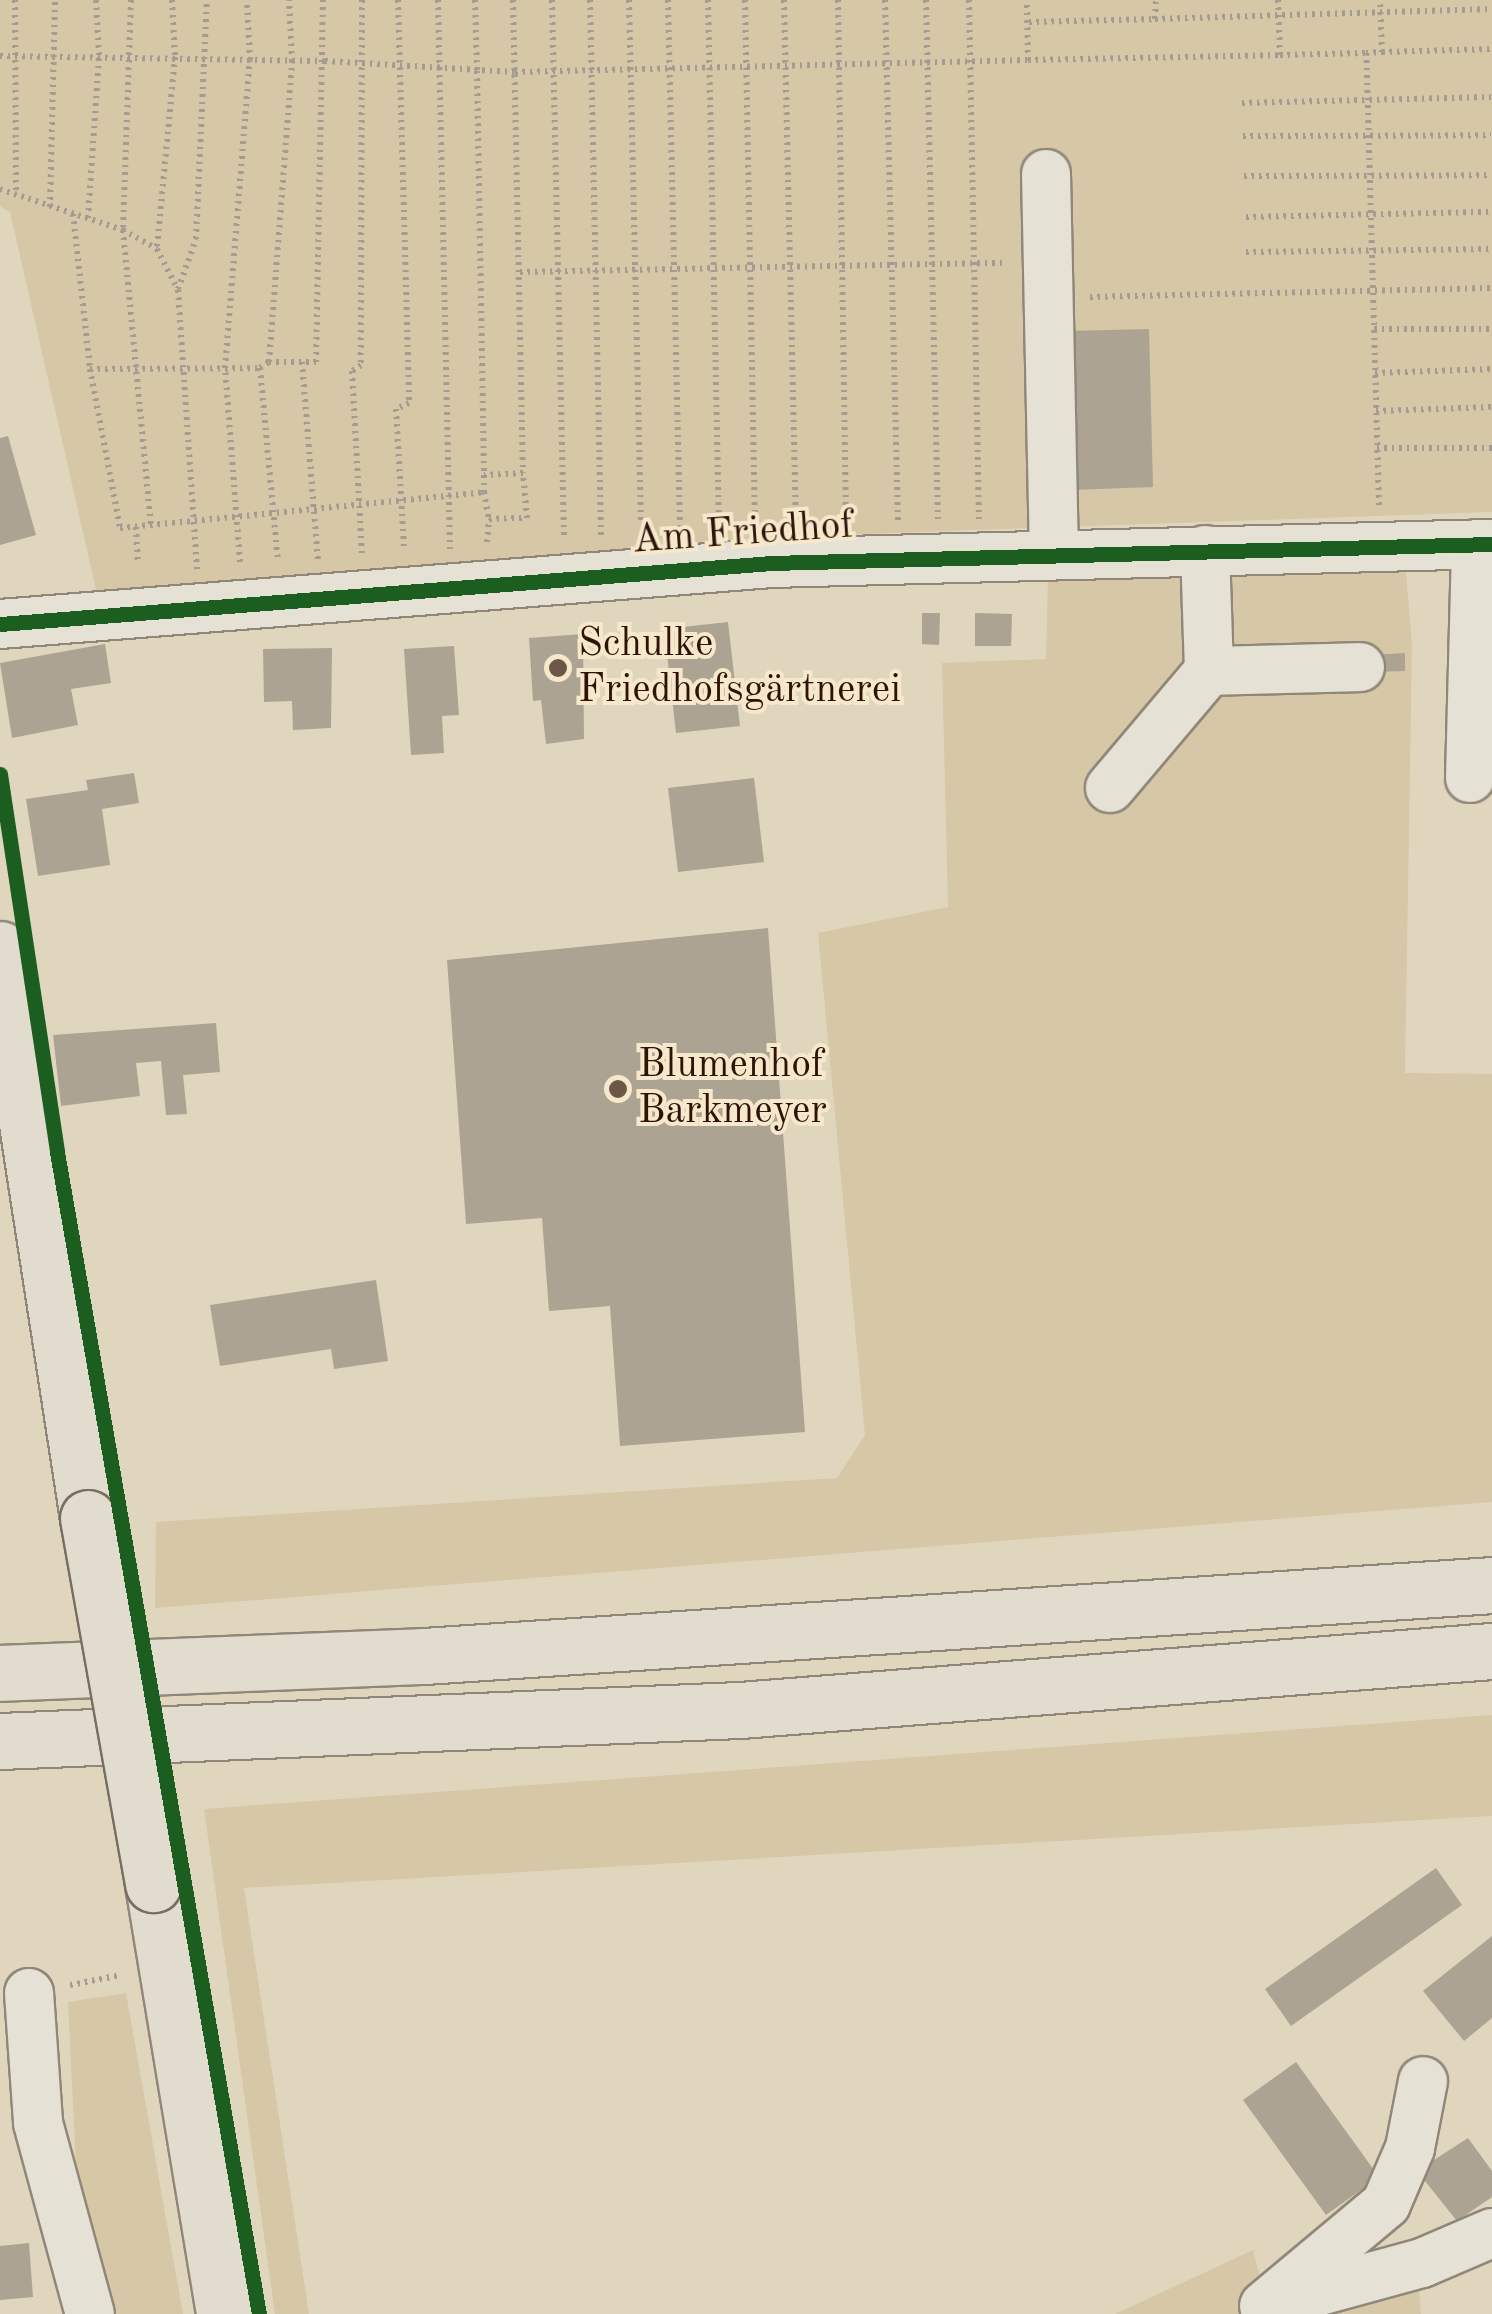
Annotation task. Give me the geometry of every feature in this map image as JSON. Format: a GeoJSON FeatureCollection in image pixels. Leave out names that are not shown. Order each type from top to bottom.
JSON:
{"type":"FeatureCollection","features":[{"type":"Feature","properties":{"kind":"main road"},"geometry":{"type":"LineString","coordinates":[[0,949],[74,1436],[153,1884],[151,1970],[224,2314]]}},
{"type":"Feature","properties":{"kind":"main road"},"geometry":{"type":"LineString","coordinates":[[0,1672],[444,1654],[1492,1585]]}},
{"type":"Feature","properties":{"kind":"main road"},"geometry":{"type":"LineString","coordinates":[[0,1741],[740,1710],[1492,1652]]}},
{"type":"Feature","properties":{"kind":"street"},"geometry":{"type":"LineString","coordinates":[[1046,174],[1054,554]]}},
{"type":"Feature","properties":{"kind":"street"},"geometry":{"type":"LineString","coordinates":[[1470,778],[1484,544]]}},
{"type":"Feature","properties":{"kind":"street","name":"Am Friedhof"},"geometry":{"type":"LineString","coordinates":[[0,624],[466,585],[847,560],[1484,544]]}},
{"type":"Feature","properties":{"kind":"street"},"geometry":{"type":"LineString","coordinates":[[1110,788],[1209,670],[1206,550]]}},
{"type":"Feature","properties":{"kind":"street"},"geometry":{"type":"LineString","coordinates":[[1209,670],[1360,667]]}},
{"type":"Feature","properties":{"kind":"street"},"geometry":{"type":"LineString","coordinates":[[30,1993],[38,2124],[90,2314]]}},
{"type":"Feature","properties":{"kind":"street"},"geometry":{"type":"LineString","coordinates":[[1252,2310],[1386,2204],[1410,2148],[1423,2081]]}},
{"type":"Feature","properties":{"kind":"street"},"geometry":{"type":"LineString","coordinates":[[1252,2310],[1422,2263],[1492,2232]]}},
{"type":"Feature","properties":{"kind":"path"},"geometry":{"type":"LineString","coordinates":[[15,0],[16,195]]}},
{"type":"Feature","properties":{"kind":"path"},"geometry":{"type":"LineString","coordinates":[[50,207],[55,0]]}},
{"type":"Feature","properties":{"kind":"path"},"geometry":{"type":"LineString","coordinates":[[88,218],[99,56],[96,0]]}},
{"type":"Feature","properties":{"kind":"path"},"geometry":{"type":"LineString","coordinates":[[131,0],[123,230],[152,525]]}},
{"type":"Feature","properties":{"kind":"path"},"geometry":{"type":"LineString","coordinates":[[172,0],[175,58],[158,249],[178,290]]}},
{"type":"Feature","properties":{"kind":"path"},"geometry":{"type":"LineString","coordinates":[[198,575],[179,366],[178,290],[196,240],[208,60],[206,0]]}},
{"type":"Feature","properties":{"kind":"path"},"geometry":{"type":"LineString","coordinates":[[241,571],[225,368],[250,60],[246,0]]}},
{"type":"Feature","properties":{"kind":"path"},"geometry":{"type":"LineString","coordinates":[[268,362],[292,61],[289,0]]}},
{"type":"Feature","properties":{"kind":"path"},"geometry":{"type":"LineString","coordinates":[[90,369],[260,368],[268,362],[316,362],[325,61],[323,0]]}},
{"type":"Feature","properties":{"kind":"path"},"geometry":{"type":"LineString","coordinates":[[362,0],[360,365],[352,371],[362,562]]}},
{"type":"Feature","properties":{"kind":"path"},"geometry":{"type":"LineString","coordinates":[[398,0],[410,403],[396,409],[404,558]]}},
{"type":"Feature","properties":{"kind":"path"},"geometry":{"type":"LineString","coordinates":[[438,0],[450,553],[468,558],[466,585]]}},
{"type":"Feature","properties":{"kind":"path"},"geometry":{"type":"LineString","coordinates":[[475,0],[484,492],[489,519],[527,518],[513,0]]}},
{"type":"Feature","properties":{"kind":"path"},"geometry":{"type":"LineString","coordinates":[[552,0],[564,544]]}},
{"type":"Feature","properties":{"kind":"path"},"geometry":{"type":"LineString","coordinates":[[590,0],[601,542]]}},
{"type":"Feature","properties":{"kind":"path"},"geometry":{"type":"LineString","coordinates":[[630,0],[641,525]]}},
{"type":"Feature","properties":{"kind":"path"},"geometry":{"type":"LineString","coordinates":[[668,0],[680,530]]}},
{"type":"Feature","properties":{"kind":"path"},"geometry":{"type":"LineString","coordinates":[[708,0],[719,529]]}},
{"type":"Feature","properties":{"kind":"path"},"geometry":{"type":"LineString","coordinates":[[745,0],[755,525]]}},
{"type":"Feature","properties":{"kind":"path"},"geometry":{"type":"LineString","coordinates":[[784,0],[796,524]]}},
{"type":"Feature","properties":{"kind":"path"},"geometry":{"type":"LineString","coordinates":[[838,0],[847,560]]}},
{"type":"Feature","properties":{"kind":"path"},"geometry":{"type":"LineString","coordinates":[[886,0],[898,522]]}},
{"type":"Feature","properties":{"kind":"path"},"geometry":{"type":"LineString","coordinates":[[926,0],[938,520]]}},
{"type":"Feature","properties":{"kind":"path"},"geometry":{"type":"LineString","coordinates":[[969,0],[979,522]]}},
{"type":"Feature","properties":{"kind":"path"},"geometry":{"type":"LineString","coordinates":[[1027,0],[1028,60]]}},
{"type":"Feature","properties":{"kind":"path"},"geometry":{"type":"LineString","coordinates":[[1155,19],[1156,0]]}},
{"type":"Feature","properties":{"kind":"path"},"geometry":{"type":"LineString","coordinates":[[1278,0],[1280,56]]}},
{"type":"Feature","properties":{"kind":"path"},"geometry":{"type":"LineString","coordinates":[[1380,0],[1382,52]]}},
{"type":"Feature","properties":{"kind":"path"},"geometry":{"type":"LineString","coordinates":[[1029,22],[1491,9]]}},
{"type":"Feature","properties":{"kind":"path"},"geometry":{"type":"LineString","coordinates":[[0,56],[325,61],[440,69],[592,72],[1492,49]]}},
{"type":"Feature","properties":{"kind":"path"},"geometry":{"type":"LineString","coordinates":[[1366,53],[1381,546]]}},
{"type":"Feature","properties":{"kind":"path"},"geometry":{"type":"LineString","coordinates":[[1242,103],[1491,97]]}},
{"type":"Feature","properties":{"kind":"path"},"geometry":{"type":"LineString","coordinates":[[1244,136],[1368,132],[1491,135]]}},
{"type":"Feature","properties":{"kind":"path"},"geometry":{"type":"LineString","coordinates":[[1244,176],[1490,175]]}},
{"type":"Feature","properties":{"kind":"path"},"geometry":{"type":"LineString","coordinates":[[0,190],[123,230],[158,249]]}},
{"type":"Feature","properties":{"kind":"path"},"geometry":{"type":"LineString","coordinates":[[1246,217],[1492,212]]}},
{"type":"Feature","properties":{"kind":"path"},"geometry":{"type":"LineString","coordinates":[[73,214],[90,369],[120,528],[484,492]]}},
{"type":"Feature","properties":{"kind":"path"},"geometry":{"type":"LineString","coordinates":[[1246,252],[1492,249]]}},
{"type":"Feature","properties":{"kind":"path"},"geometry":{"type":"LineString","coordinates":[[520,272],[974,264],[1048,281],[1492,288]]}},
{"type":"Feature","properties":{"kind":"path"},"geometry":{"type":"LineString","coordinates":[[1374,329],[1492,329]]}},
{"type":"Feature","properties":{"kind":"path"},"geometry":{"type":"LineString","coordinates":[[302,362],[318,565]]}},
{"type":"Feature","properties":{"kind":"path"},"geometry":{"type":"LineString","coordinates":[[260,368],[278,568]]}},
{"type":"Feature","properties":{"kind":"path"},"geometry":{"type":"LineString","coordinates":[[1376,373],[1492,369]]}},
{"type":"Feature","properties":{"kind":"path"},"geometry":{"type":"LineString","coordinates":[[1376,411],[1492,407]]}},
{"type":"Feature","properties":{"kind":"path"},"geometry":{"type":"LineString","coordinates":[[1378,448],[1492,448]]}},
{"type":"Feature","properties":{"kind":"path"},"geometry":{"type":"LineString","coordinates":[[484,475],[523,474]]}},
{"type":"Feature","properties":{"kind":"path"},"geometry":{"type":"LineString","coordinates":[[136,527],[138,560]]}},
{"type":"Feature","properties":{"kind":"path"},"geometry":{"type":"LineString","coordinates":[[30,1993],[151,1970]]}},
{"type":"Feature","properties":{"kind":"shaded area"},"geometry":{"type":"Polygon","coordinates":[[[0,0],[1492,0],[1492,512],[833,535],[97,594],[10,212],[0,206],[0,0]]]}},
{"type":"Feature","properties":{"kind":"shaded area"},"geometry":{"type":"Polygon","coordinates":[[[1406,572],[1412,644],[1405,1073],[1492,1074],[1492,1502],[155,1608],[156,1522],[837,1478],[865,1435],[818,933],[948,907],[942,663],[1046,659],[1048,580],[1406,572]]]}},
{"type":"Feature","properties":{"kind":"shaded area"},"geometry":{"type":"Polygon","coordinates":[[[1492,1715],[1492,1816],[244,1888],[309,2314],[275,2314],[204,1809],[1492,1715]]]}},
{"type":"Feature","properties":{"kind":"shaded area"},"geometry":{"type":"Polygon","coordinates":[[[126,1993],[183,2314],[115,2314],[77,2186],[68,2002],[126,1993]]]}},
{"type":"Feature","properties":{"kind":"shaded area"},"geometry":{"type":"Polygon","coordinates":[[[1253,2250],[1270,2314],[1115,2314],[1253,2250]]]}},
{"type":"Feature","properties":{"kind":"shaded area"},"geometry":{"type":"Polygon","coordinates":[[[1419,2290],[1421,2314],[1334,2314],[1419,2290]]]}},
{"type":"Feature","properties":{"kind":"building"},"geometry":{"type":"Polygon","coordinates":[[[1149,329],[1153,487],[1071,490],[1067,331],[1149,329]]]}},
{"type":"Feature","properties":{"kind":"building"},"geometry":{"type":"Polygon","coordinates":[[[8,436],[36,535],[0,545],[0,438],[8,436]]]}},
{"type":"Feature","properties":{"kind":"building"},"geometry":{"type":"Polygon","coordinates":[[[922,613],[940,613],[939,645],[922,644],[922,613]]]}},
{"type":"Feature","properties":{"kind":"building"},"geometry":{"type":"Polygon","coordinates":[[[975,613],[1012,614],[1011,646],[975,646],[975,613]]]}},
{"type":"Feature","properties":{"kind":"building"},"geometry":{"type":"Polygon","coordinates":[[[728,622],[740,726],[676,733],[664,629],[728,622]]]}},
{"type":"Feature","properties":{"kind":"building","name":"Schulke Friedhofsgärtnerei"},"geometry":{"type":"Polygon","coordinates":[[[583,634],[584,739],[546,744],[541,700],[533,701],[529,638],[583,634]]]}},
{"type":"Feature","properties":{"kind":"building"},"geometry":{"type":"Polygon","coordinates":[[[105,644],[111,683],[71,689],[78,725],[12,738],[0,663],[105,644]]]}},
{"type":"Feature","properties":{"kind":"building"},"geometry":{"type":"Polygon","coordinates":[[[454,646],[459,715],[442,716],[444,753],[411,755],[404,649],[454,646]]]}},
{"type":"Feature","properties":{"kind":"building"},"geometry":{"type":"Polygon","coordinates":[[[332,648],[331,728],[293,730],[292,701],[264,702],[263,649],[332,648]]]}},
{"type":"Feature","properties":{"kind":"building"},"geometry":{"type":"Polygon","coordinates":[[[1405,653],[1405,671],[1371,672],[1370,655],[1405,653]]]}},
{"type":"Feature","properties":{"kind":"building"},"geometry":{"type":"Polygon","coordinates":[[[134,773],[139,803],[102,809],[110,865],[38,876],[26,799],[88,790],[86,780],[134,773]]]}},
{"type":"Feature","properties":{"kind":"building"},"geometry":{"type":"Polygon","coordinates":[[[754,778],[764,862],[678,872],[668,788],[754,778]]]}},
{"type":"Feature","properties":{"kind":"building","name":"Blumenhof Barkmeyer"},"geometry":{"type":"Polygon","coordinates":[[[768,928],[805,1432],[620,1446],[610,1306],[549,1311],[542,1218],[466,1224],[447,960],[768,928]]]}},
{"type":"Feature","properties":{"kind":"building"},"geometry":{"type":"Polygon","coordinates":[[[216,1023],[220,1072],[183,1075],[187,1114],[166,1115],[161,1061],[136,1063],[140,1096],[61,1106],[53,1035],[216,1023]]]}},
{"type":"Feature","properties":{"kind":"building"},"geometry":{"type":"Polygon","coordinates":[[[376,1280],[388,1361],[334,1369],[331,1349],[220,1366],[210,1305],[376,1280]]]}},
{"type":"Feature","properties":{"kind":"building"},"geometry":{"type":"Polygon","coordinates":[[[1436,1868],[1462,1905],[1291,2026],[1265,1989],[1436,1868]]]}},
{"type":"Feature","properties":{"kind":"building"},"geometry":{"type":"Polygon","coordinates":[[[1492,1936],[1492,2018],[1464,2041],[1423,1991],[1492,1936]]]}},
{"type":"Feature","properties":{"kind":"building"},"geometry":{"type":"Polygon","coordinates":[[[1296,2062],[1379,2177],[1326,2215],[1243,2100],[1296,2062]]]}},
{"type":"Feature","properties":{"kind":"building"},"geometry":{"type":"Polygon","coordinates":[[[1468,2138],[1492,2171],[1492,2197],[1457,2221],[1417,2171],[1468,2138]]]}},
{"type":"Feature","properties":{"kind":"building"},"geometry":{"type":"Polygon","coordinates":[[[29,2243],[33,2297],[0,2300],[0,2246],[29,2243]]]}},
{"type":"Feature","properties":{"kind":"cycle path"},"geometry":{"type":"LineString","coordinates":[[0,624],[771,563],[1492,544]]}},
{"type":"Feature","properties":{"kind":"cycle path"},"geometry":{"type":"LineString","coordinates":[[0,774],[57,1152],[259,2314]]}},
{"type":"Feature","properties":{"kind":"place","name":"Schulke Friedhofsgärtnerei"},"geometry":{"type":"Point","coordinates":[558,668]}},
{"type":"Feature","properties":{"kind":"place","name":"Blumenhof Barkmeyer"},"geometry":{"type":"Point","coordinates":[618,1089]}}]}
